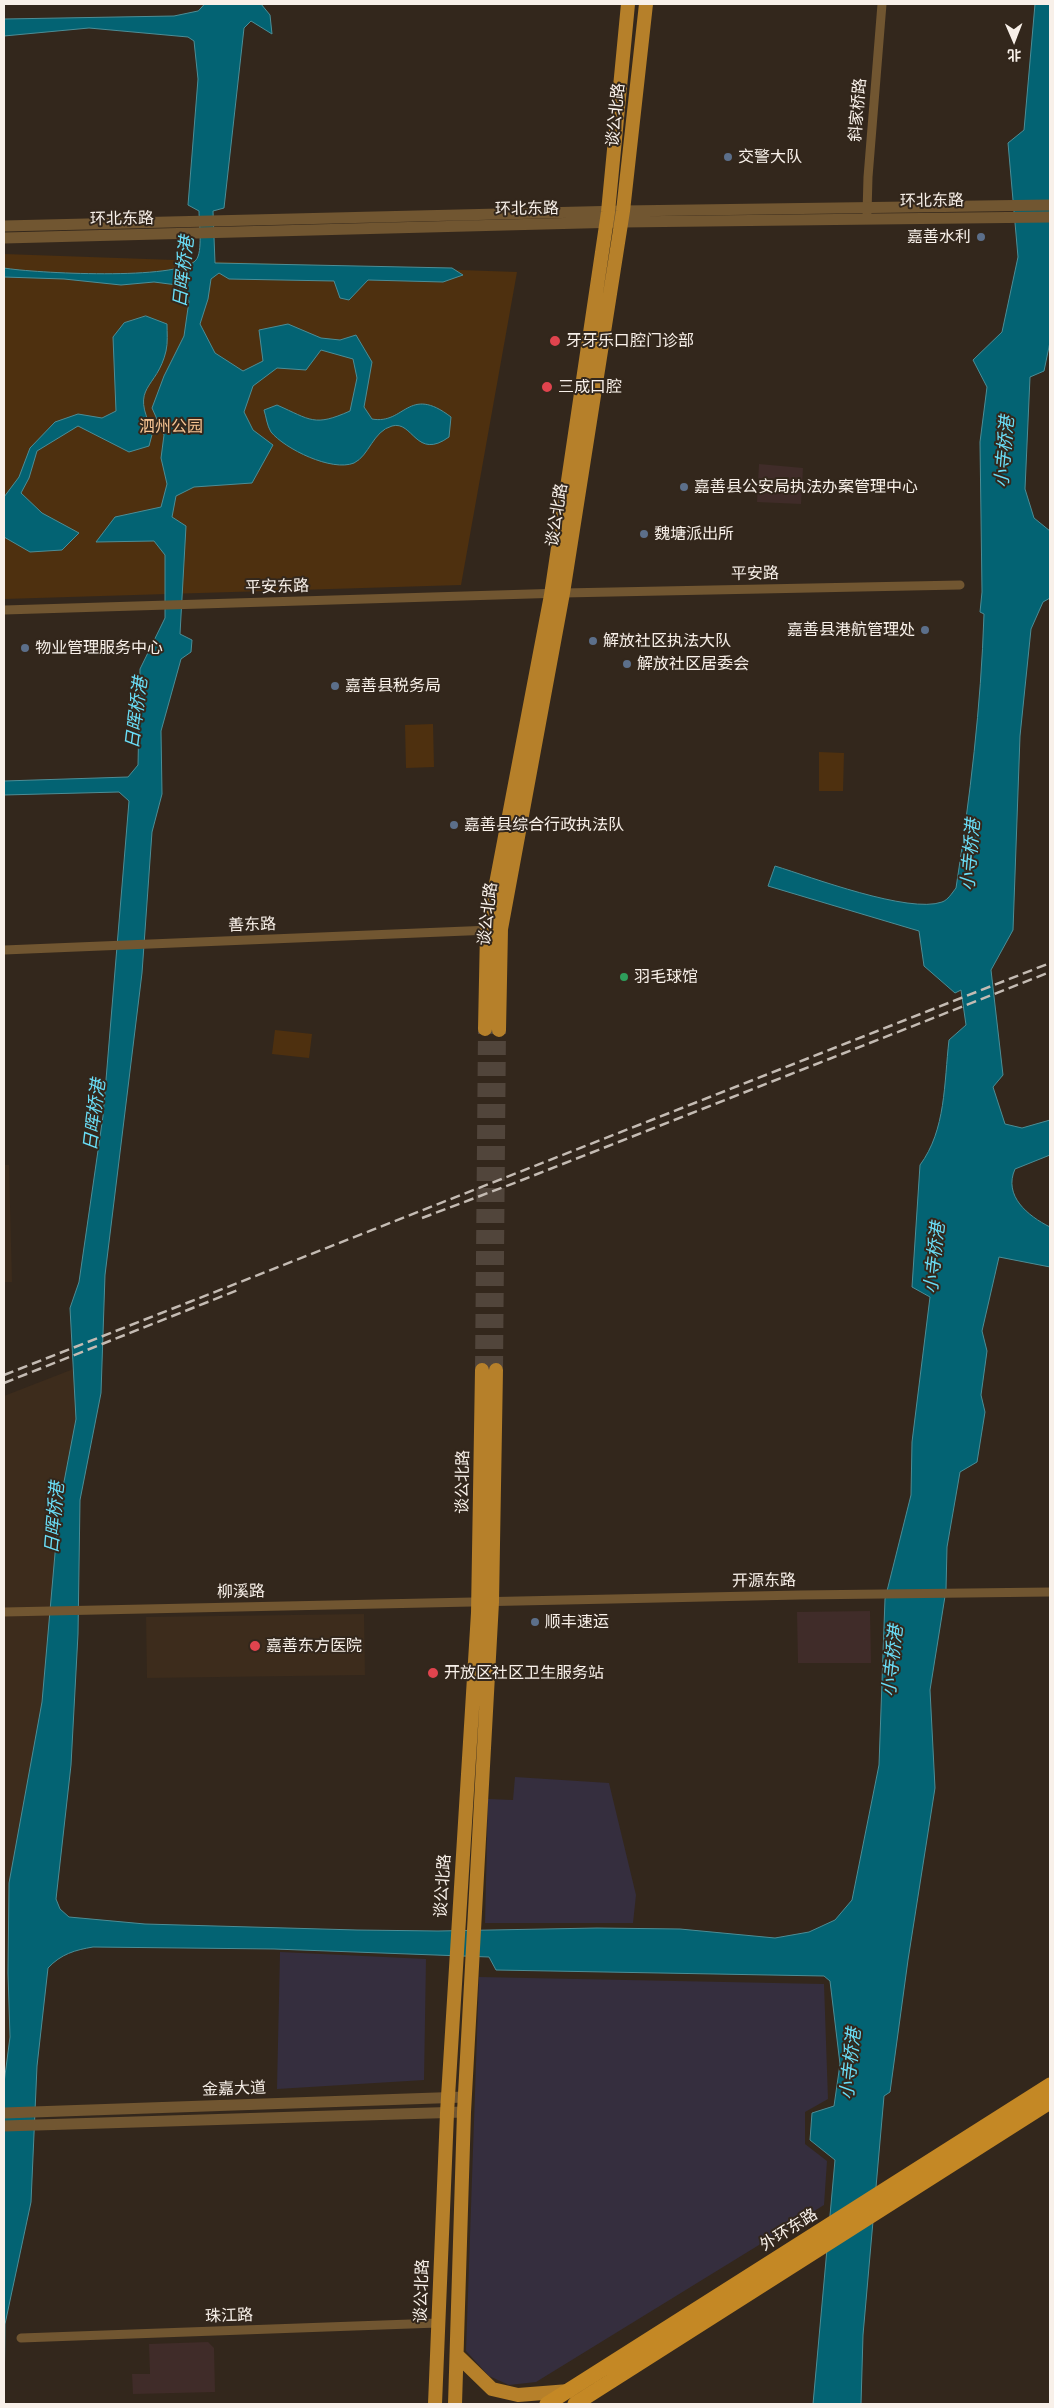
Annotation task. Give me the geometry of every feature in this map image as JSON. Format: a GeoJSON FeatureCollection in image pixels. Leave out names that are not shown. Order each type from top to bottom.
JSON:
{"type":"FeatureCollection","features":[{"type":"Feature","properties":{"kind":"highway","name":"外环东路"},"geometry":{"type":"LineString","coordinates":[[918,2178],[1050,2085]]}},
{"type":"Feature","properties":{"kind":"highway","name":"外环东路"},"geometry":{"type":"LineString","coordinates":[[547,2404],[572,2397],[918,2178],[1050,2102]]}},
{"type":"Feature","properties":{"kind":"main road","name":"谈公北路"},"geometry":{"type":"LineString","coordinates":[[485,1029],[487,931],[557,594],[608,218],[628,4]]}},
{"type":"Feature","properties":{"kind":"main road","name":"谈公北路"},"geometry":{"type":"LineString","coordinates":[[499,1030],[501,929],[622,217],[646,4]]}},
{"type":"Feature","properties":{"kind":"main road","name":"谈公北路"},"geometry":{"type":"LineString","coordinates":[[455,2404],[464,2112],[474,1926],[485,1602],[489,1370]]}},
{"type":"Feature","properties":{"kind":"main road","name":"谈公北路"},"geometry":{"type":"LineString","coordinates":[[435,2404],[447,2113],[458,1925],[485,1602]]}},
{"type":"Feature","properties":{"kind":"main road"},"geometry":{"type":"LineString","coordinates":[[457,2355],[492,2389],[518,2395],[572,2397]]}},
{"type":"Feature","properties":{"kind":"street","name":"斜家桥路"},"geometry":{"type":"LineString","coordinates":[[867,213],[882,4]]}},
{"type":"Feature","properties":{"kind":"street","name":"环北东路"},"geometry":{"type":"LineString","coordinates":[[4,238],[193,234],[622,217],[989,210],[1050,205]]}},
{"type":"Feature","properties":{"kind":"street","name":"环北东路"},"geometry":{"type":"LineString","coordinates":[[989,210],[1050,217]]}},
{"type":"Feature","properties":{"kind":"street","name":"环北东路"},"geometry":{"type":"LineString","coordinates":[[4,226],[191,221],[608,218]]}},
{"type":"Feature","properties":{"kind":"street","name":"平安路"},"geometry":{"type":"LineString","coordinates":[[557,594],[960,584]]}},
{"type":"Feature","properties":{"kind":"street","name":"平安东路"},"geometry":{"type":"LineString","coordinates":[[4,610],[557,594]]}},
{"type":"Feature","properties":{"kind":"street","name":"善东路"},"geometry":{"type":"LineString","coordinates":[[4,950],[501,929]]}},
{"type":"Feature","properties":{"kind":"street","name":"开源东路"},"geometry":{"type":"LineString","coordinates":[[485,1602],[1050,1592]]}},
{"type":"Feature","properties":{"kind":"street","name":"柳溪路"},"geometry":{"type":"LineString","coordinates":[[4,1612],[485,1602]]}},
{"type":"Feature","properties":{"kind":"street","name":"金嘉大道"},"geometry":{"type":"LineString","coordinates":[[4,2113],[465,2097]]}},
{"type":"Feature","properties":{"kind":"street","name":"金嘉大道"},"geometry":{"type":"LineString","coordinates":[[4,2126],[464,2112]]}},
{"type":"Feature","properties":{"kind":"street","name":"珠江路"},"geometry":{"type":"LineString","coordinates":[[21,2338],[438,2323]]}},
{"type":"Feature","properties":{"kind":"shaded area"},"geometry":{"type":"Polygon","coordinates":[[[759,464],[803,468],[801,504],[757,502],[759,464]]]}},
{"type":"Feature","properties":{"kind":"shaded area"},"geometry":{"type":"Polygon","coordinates":[[[4,1165],[9,1165],[12,1282],[4,1282],[4,1165]]]}},
{"type":"Feature","properties":{"kind":"shaded area"},"geometry":{"type":"Polygon","coordinates":[[[76,1368],[77,1412],[13,2032],[4,2083],[4,1396],[76,1368]]]}},
{"type":"Feature","properties":{"kind":"shaded area"},"geometry":{"type":"Polygon","coordinates":[[[870,1611],[871,1663],[798,1663],[797,1612],[870,1611]]]}},
{"type":"Feature","properties":{"kind":"shaded area","name":"嘉善东方医院"},"geometry":{"type":"Polygon","coordinates":[[[364,1614],[365,1675],[147,1678],[146,1617],[364,1614]]]}},
{"type":"Feature","properties":{"kind":"shaded area"},"geometry":{"type":"Polygon","coordinates":[[[515,1777],[609,1783],[636,1895],[633,1923],[485,1923],[488,1799],[513,1800],[515,1777]]]}},
{"type":"Feature","properties":{"kind":"shaded area"},"geometry":{"type":"Polygon","coordinates":[[[280,1952],[426,1959],[424,2080],[277,2089],[280,1952]]]}},
{"type":"Feature","properties":{"kind":"shaded area"},"geometry":{"type":"Polygon","coordinates":[[[479,1977],[824,1984],[828,2099],[805,2112],[805,2144],[827,2161],[824,2205],[536,2382],[509,2385],[489,2376],[466,2351],[479,1977]]]}},
{"type":"Feature","properties":{"kind":"shaded area"},"geometry":{"type":"Polygon","coordinates":[[[208,2342],[214,2348],[215,2392],[133,2394],[132,2374],[150,2374],[149,2344],[208,2342]]]}},
{"type":"Feature","properties":{"kind":"green space","name":"泗州公园"},"geometry":{"type":"Polygon","coordinates":[[[4,254],[517,272],[461,585],[4,599],[4,254]]]}},
{"type":"Feature","properties":{"kind":"green space"},"geometry":{"type":"Polygon","coordinates":[[[433,724],[434,767],[406,768],[405,725],[433,724]]]}},
{"type":"Feature","properties":{"kind":"green space"},"geometry":{"type":"Polygon","coordinates":[[[819,752],[844,753],[843,791],[819,791],[819,752]]]}},
{"type":"Feature","properties":{"kind":"green space"},"geometry":{"type":"Polygon","coordinates":[[[275,1030],[312,1034],[309,1058],[272,1054],[275,1030]]]}},
{"type":"Feature","properties":{"kind":"water"},"geometry":{"type":"Polygon","coordinates":[[[205,4],[261,4],[270,15],[272,34],[251,21],[244,28],[224,208],[213,211],[215,263],[452,268],[463,275],[443,282],[368,280],[349,300],[340,298],[334,281],[229,279],[219,273],[211,279],[208,299],[200,324],[215,353],[243,371],[263,361],[259,330],[288,324],[321,338],[340,340],[356,335],[372,362],[364,407],[372,419],[392,417],[408,408],[425,404],[437,408],[451,417],[449,437],[438,443],[429,445],[405,429],[399,426],[392,426],[380,433],[364,455],[354,463],[345,465],[322,462],[298,452],[271,432],[264,410],[277,405],[313,420],[328,419],[350,411],[357,378],[353,359],[321,350],[306,370],[277,368],[253,386],[244,412],[253,430],[273,445],[252,483],[194,487],[176,496],[172,517],[186,526],[180,634],[192,640],[191,652],[181,659],[161,731],[162,794],[152,832],[142,973],[105,1275],[101,1393],[80,1500],[78,1634],[71,1765],[56,1899],[60,1909],[69,1917],[145,1924],[438,1931],[597,1928],[680,1929],[775,1938],[809,1932],[835,1920],[852,1900],[879,1765],[885,1599],[911,1495],[912,1442],[930,1297],[912,1287],[920,1165],[929,1151],[939,1121],[949,1040],[966,1025],[961,990],[955,993],[924,966],[919,931],[768,886],[775,866],[860,893],[907,903],[927,904],[942,902],[956,888],[974,752],[984,614],[980,612],[982,592],[980,442],[987,387],[973,360],[1002,332],[1018,257],[1008,143],[1024,130],[1035,4],[1050,4],[1050,342],[1044,371],[1030,377],[1025,489],[1034,518],[1050,531],[1050,598],[1043,602],[1031,629],[1020,736],[1013,930],[991,970],[1003,1075],[993,1087],[1005,1124],[1022,1128],[1050,1120],[1050,1155],[1015,1169],[1012,1188],[1015,1196],[1026,1211],[1050,1227],[1050,1267],[999,1257],[982,1331],[987,1351],[981,1395],[985,1412],[977,1462],[960,1472],[947,1547],[946,1590],[930,1690],[935,1788],[908,1960],[890,2092],[884,2096],[863,2335],[861,2404],[813,2404],[835,2160],[810,2140],[812,2113],[834,2106],[840,2064],[830,1981],[824,1976],[496,1970],[489,1957],[274,1949],[93,1947],[69,1953],[58,1959],[48,1968],[37,2066],[31,2202],[5,2324],[4,2404],[4,2083],[10,2037],[8,1973],[9,1883],[42,1702],[59,1508],[76,1419],[70,1308],[79,1282],[103,1116],[129,801],[119,792],[4,795],[4,781],[128,777],[138,765],[140,669],[165,618],[165,555],[154,541],[96,542],[115,517],[161,507],[167,484],[161,458],[164,435],[152,408],[164,376],[184,336],[189,301],[177,285],[154,282],[121,285],[64,279],[4,277],[4,268],[44,272],[104,274],[163,271],[184,267],[196,260],[200,237],[199,211],[188,205],[198,79],[194,41],[188,37],[89,28],[4,36],[4,19],[174,16],[198,11],[205,4]]]}},
{"type":"Feature","properties":{"kind":"water"},"geometry":{"type":"Polygon","coordinates":[[[146,316],[167,324],[166,351],[162,364],[144,396],[146,416],[153,431],[149,446],[129,452],[78,426],[37,451],[29,478],[21,493],[42,513],[79,533],[62,550],[30,552],[4,537],[4,497],[19,477],[30,448],[55,422],[78,414],[102,418],[116,411],[113,337],[124,323],[146,316]]]}},
{"type":"Feature","properties":{"kind":"tunnel"},"geometry":{"type":"LineString","coordinates":[[482,1370],[485,1029]]}},
{"type":"Feature","properties":{"kind":"tunnel"},"geometry":{"type":"LineString","coordinates":[[496,1370],[499,1030]]}},
{"type":"Feature","properties":{"kind":"railway"},"geometry":{"type":"LineString","coordinates":[[4,1375],[1050,963]]}},
{"type":"Feature","properties":{"kind":"railway"},"geometry":{"type":"LineString","coordinates":[[422,1218],[1050,972]]}},
{"type":"Feature","properties":{"kind":"railway"},"geometry":{"type":"LineString","coordinates":[[4,1383],[238,1290]]}},
{"type":"Feature","properties":{"kind":"place","name":"交警大队"},"geometry":{"type":"Point","coordinates":[728,157]}},
{"type":"Feature","properties":{"kind":"place","name":"嘉善水利"},"geometry":{"type":"Point","coordinates":[981,237]}},
{"type":"Feature","properties":{"kind":"place","name":"牙牙乐口腔门诊部"},"geometry":{"type":"Point","coordinates":[555,341]}},
{"type":"Feature","properties":{"kind":"place","name":"三成口腔"},"geometry":{"type":"Point","coordinates":[547,387]}},
{"type":"Feature","properties":{"kind":"place","name":"嘉善县公安局执法办案管理中心"},"geometry":{"type":"Point","coordinates":[684,487]}},
{"type":"Feature","properties":{"kind":"place","name":"魏塘派出所"},"geometry":{"type":"Point","coordinates":[644,534]}},
{"type":"Feature","properties":{"kind":"place","name":"嘉善县港航管理处"},"geometry":{"type":"Point","coordinates":[925,630]}},
{"type":"Feature","properties":{"kind":"place","name":"解放社区执法大队"},"geometry":{"type":"Point","coordinates":[593,641]}},
{"type":"Feature","properties":{"kind":"place","name":"物业管理服务中心"},"geometry":{"type":"Point","coordinates":[25,648]}},
{"type":"Feature","properties":{"kind":"place","name":"解放社区居委会"},"geometry":{"type":"Point","coordinates":[627,664]}},
{"type":"Feature","properties":{"kind":"place","name":"嘉善县税务局"},"geometry":{"type":"Point","coordinates":[335,686]}},
{"type":"Feature","properties":{"kind":"place","name":"嘉善县综合行政执法队"},"geometry":{"type":"Point","coordinates":[454,825]}},
{"type":"Feature","properties":{"kind":"place","name":"羽毛球馆"},"geometry":{"type":"Point","coordinates":[624,977]}},
{"type":"Feature","properties":{"kind":"place","name":"顺丰速运"},"geometry":{"type":"Point","coordinates":[535,1622]}},
{"type":"Feature","properties":{"kind":"place","name":"嘉善东方医院"},"geometry":{"type":"Point","coordinates":[255,1646]}},
{"type":"Feature","properties":{"kind":"place","name":"开放区社区卫生服务站"},"geometry":{"type":"Point","coordinates":[433,1673]}},
{"type":"Feature","properties":{"kind":"water label","name":"日晖桥港"},"geometry":{"type":"Point","coordinates":[184,272]}},
{"type":"Feature","properties":{"kind":"water label","name":"小寺桥港"},"geometry":{"type":"Point","coordinates":[1005,452]}},
{"type":"Feature","properties":{"kind":"water label","name":"日晖桥港"},"geometry":{"type":"Point","coordinates":[137,713]}},
{"type":"Feature","properties":{"kind":"water label","name":"小寺桥港"},"geometry":{"type":"Point","coordinates":[971,855]}},
{"type":"Feature","properties":{"kind":"water label","name":"日晖桥港"},"geometry":{"type":"Point","coordinates":[95,1115]}},
{"type":"Feature","properties":{"kind":"water label","name":"小寺桥港"},"geometry":{"type":"Point","coordinates":[935,1258]}},
{"type":"Feature","properties":{"kind":"water label","name":"日晖桥港"},"geometry":{"type":"Point","coordinates":[55,1518]}},
{"type":"Feature","properties":{"kind":"water label","name":"小寺桥港"},"geometry":{"type":"Point","coordinates":[893,1661]}},
{"type":"Feature","properties":{"kind":"water label","name":"小寺桥港"},"geometry":{"type":"Point","coordinates":[851,2064]}}]}
